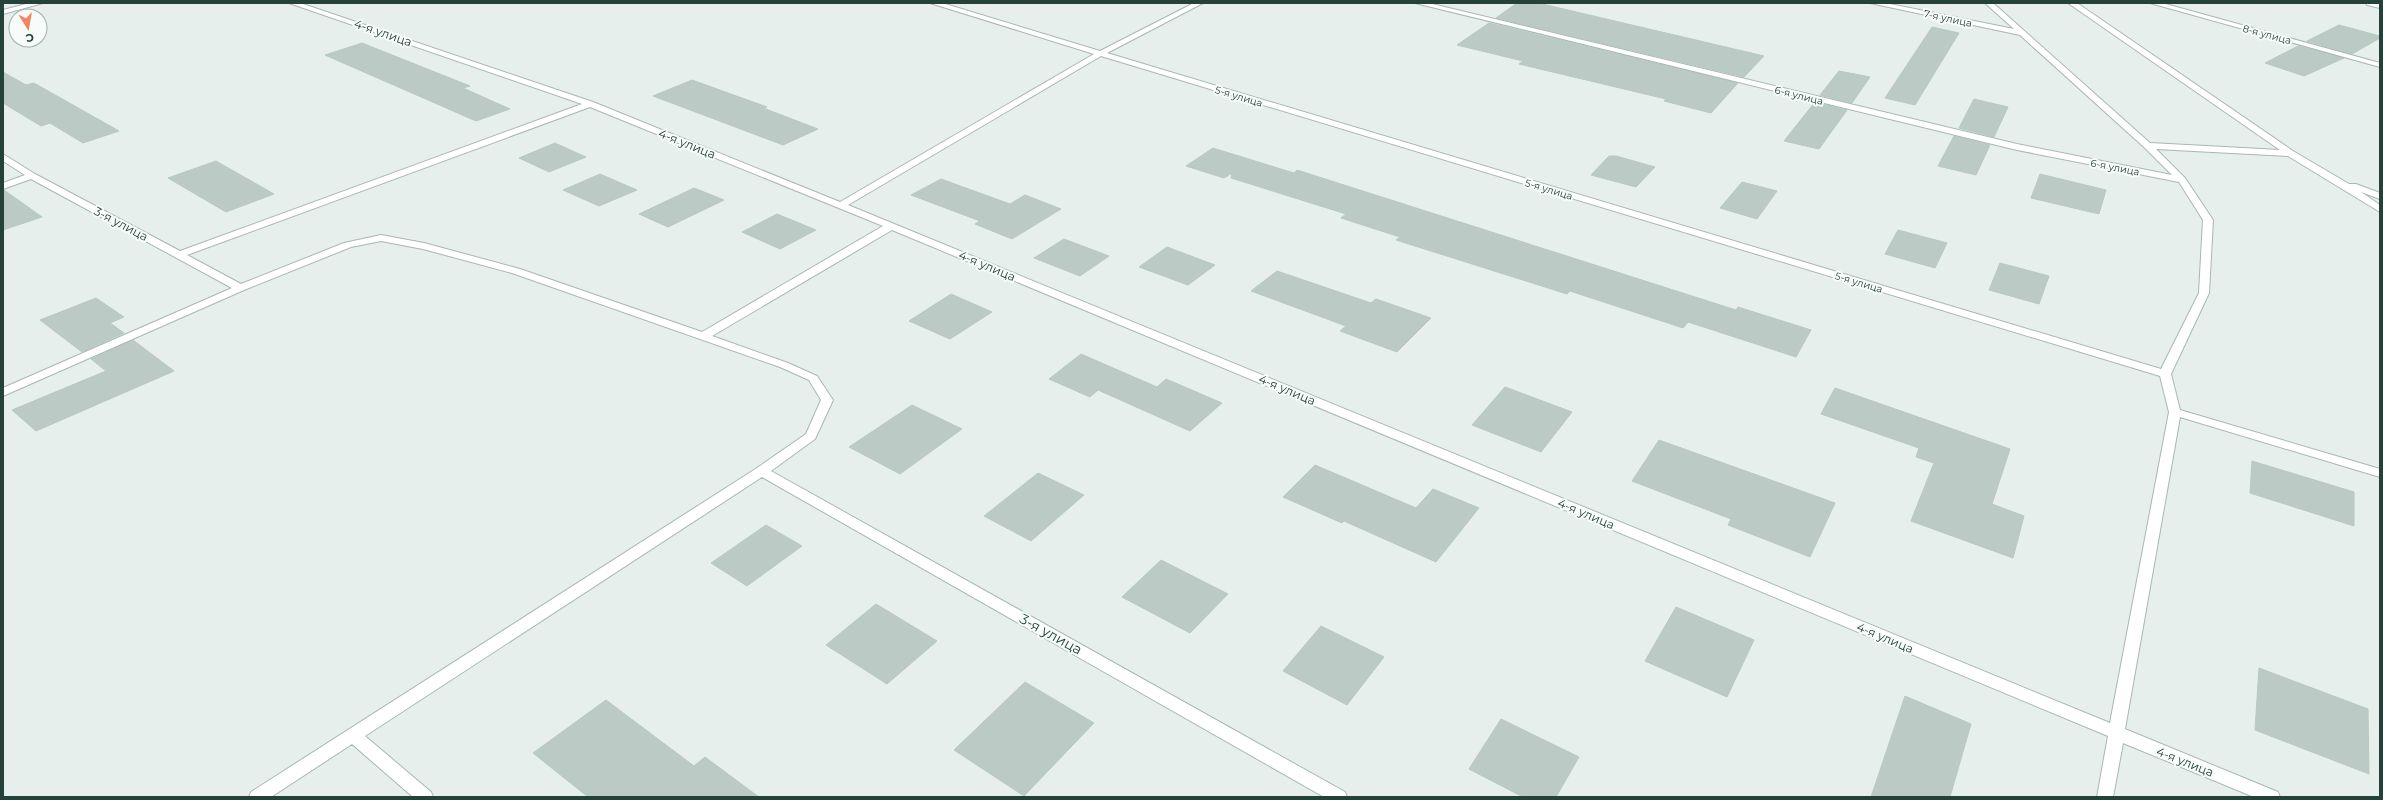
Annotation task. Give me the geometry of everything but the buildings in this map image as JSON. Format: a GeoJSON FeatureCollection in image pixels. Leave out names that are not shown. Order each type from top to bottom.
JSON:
{"type":"FeatureCollection","features":[{"type":"Feature","properties":{"kind":"street"},"geometry":{"type":"LineString","coordinates":[[3,12],[38,3]]}},
{"type":"Feature","properties":{"kind":"street","name":"4-я улица"},"geometry":{"type":"LineString","coordinates":[[294,3],[590,104],[891,226],[2116,734],[2272,797]]}},
{"type":"Feature","properties":{"kind":"street","name":"5-я улица"},"geometry":{"type":"LineString","coordinates":[[934,3],[1099,54],[2165,374]]}},
{"type":"Feature","properties":{"kind":"street"},"geometry":{"type":"LineString","coordinates":[[840,206],[1099,54],[1199,3]]}},
{"type":"Feature","properties":{"kind":"street","name":"6-я улица"},"geometry":{"type":"LineString","coordinates":[[1419,3],[2017,147],[2182,180]]}},
{"type":"Feature","properties":{"kind":"street","name":"7-я улица"},"geometry":{"type":"LineString","coordinates":[[1874,3],[2023,34]]}},
{"type":"Feature","properties":{"kind":"street"},"geometry":{"type":"LineString","coordinates":[[1989,3],[2148,146],[2182,180],[2208,220],[2204,293],[2165,374],[2175,412],[2105,797]]}},
{"type":"Feature","properties":{"kind":"street"},"geometry":{"type":"LineString","coordinates":[[2072,3],[2290,153],[2338,181],[2380,210]]}},
{"type":"Feature","properties":{"kind":"street","name":"8-я улица"},"geometry":{"type":"LineString","coordinates":[[2154,3],[2380,65]]}},
{"type":"Feature","properties":{"kind":"street"},"geometry":{"type":"LineString","coordinates":[[2370,3],[2380,6]]}},
{"type":"Feature","properties":{"kind":"street"},"geometry":{"type":"LineString","coordinates":[[179,255],[590,104]]}},
{"type":"Feature","properties":{"kind":"street"},"geometry":{"type":"LineString","coordinates":[[2148,146],[2290,153]]}},
{"type":"Feature","properties":{"kind":"street","name":"3-я улица"},"geometry":{"type":"LineString","coordinates":[[3,157],[32,176],[240,288]]}},
{"type":"Feature","properties":{"kind":"street"},"geometry":{"type":"LineString","coordinates":[[3,186],[32,176]]}},
{"type":"Feature","properties":{"kind":"street"},"geometry":{"type":"LineString","coordinates":[[2338,181],[2380,196]]}},
{"type":"Feature","properties":{"kind":"street"},"geometry":{"type":"LineString","coordinates":[[704,336],[891,226]]}},
{"type":"Feature","properties":{"kind":"street"},"geometry":{"type":"LineString","coordinates":[[3,392],[240,288],[348,245],[381,238],[424,246],[516,271],[784,364],[813,378],[827,400],[811,436],[762,471],[257,797]]}},
{"type":"Feature","properties":{"kind":"street"},"geometry":{"type":"LineString","coordinates":[[2175,412],[2380,473]]}},
{"type":"Feature","properties":{"kind":"street","name":"3-я улица"},"geometry":{"type":"LineString","coordinates":[[762,471],[1340,797]]}},
{"type":"Feature","properties":{"kind":"street"},"geometry":{"type":"LineString","coordinates":[[353,735],[425,797]]}}]}
